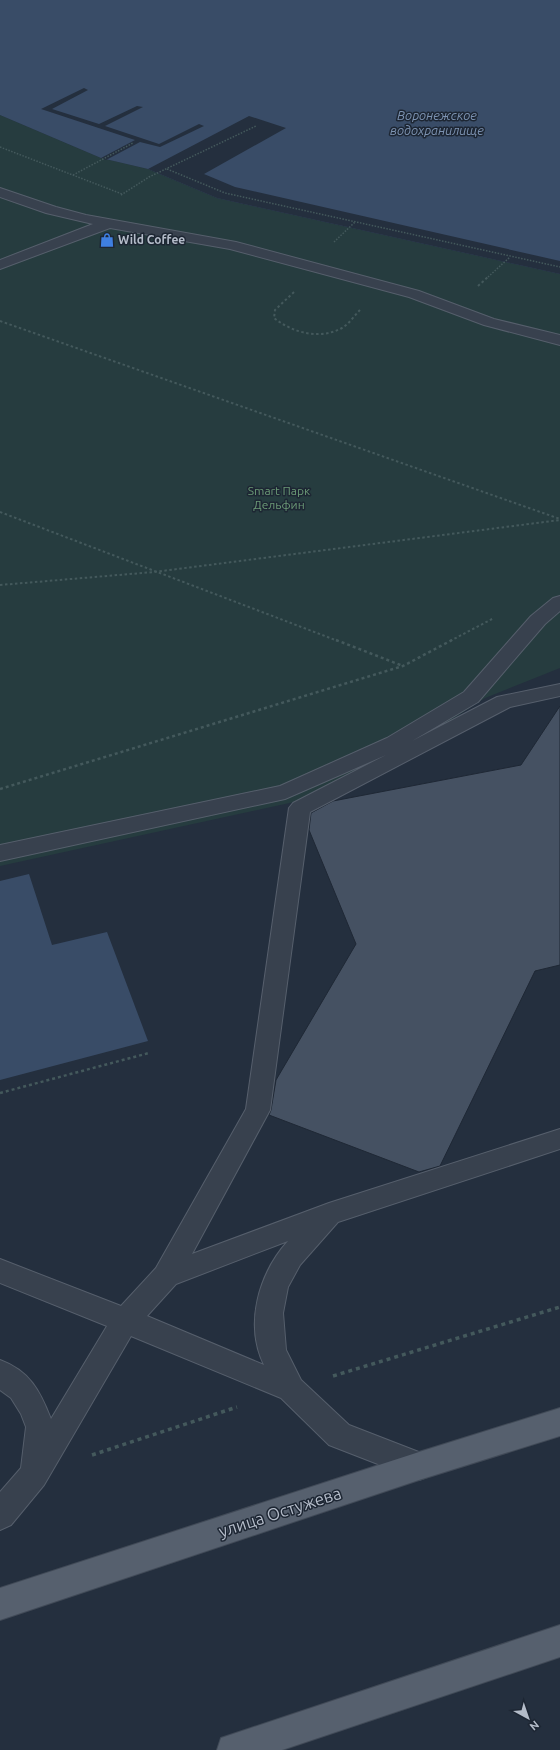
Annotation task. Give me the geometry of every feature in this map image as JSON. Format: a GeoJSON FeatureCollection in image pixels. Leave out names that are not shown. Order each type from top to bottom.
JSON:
{"type":"FeatureCollection","features":[{"type":"Feature","properties":{"kind":"main road","name":"улица Остужева"},"geometry":{"type":"LineString","coordinates":[[0,1604],[419,1466],[560,1422]]}},
{"type":"Feature","properties":{"kind":"main road"},"geometry":{"type":"LineString","coordinates":[[233,1750],[560,1641]]}},
{"type":"Feature","properties":{"kind":"lane"},"geometry":{"type":"LineString","coordinates":[[0,192],[52,210],[109,223],[231,245],[399,290],[490,322],[560,340]]}},
{"type":"Feature","properties":{"kind":"lane"},"geometry":{"type":"LineString","coordinates":[[0,266],[109,223]]}},
{"type":"Feature","properties":{"kind":"lane"},"geometry":{"type":"LineString","coordinates":[[0,852],[285,792],[387,746],[471,697],[538,620],[560,602]]}},
{"type":"Feature","properties":{"kind":"lane"},"geometry":{"type":"LineString","coordinates":[[0,1515],[34,1475],[125,1321],[166,1276],[258,1110],[300,808],[504,702],[560,690]]}},
{"type":"Feature","properties":{"kind":"lane"},"geometry":{"type":"LineString","coordinates":[[166,1276],[329,1214],[560,1139]]}},
{"type":"Feature","properties":{"kind":"lane"},"geometry":{"type":"LineString","coordinates":[[329,1214],[291,1257],[275,1284],[269,1313],[272,1350],[291,1389],[339,1435],[419,1466]]}},
{"type":"Feature","properties":{"kind":"lane"},"geometry":{"type":"LineString","coordinates":[[0,1271],[291,1389]]}},
{"type":"Feature","properties":{"kind":"lane"},"geometry":{"type":"LineString","coordinates":[[0,1373],[21,1389],[32,1407],[40,1427],[34,1475]]}},
{"type":"Feature","properties":{"kind":"path"},"geometry":{"type":"LineString","coordinates":[[149,177],[256,126]]}},
{"type":"Feature","properties":{"kind":"path"},"geometry":{"type":"LineString","coordinates":[[72,175],[134,143]]}},
{"type":"Feature","properties":{"kind":"path"},"geometry":{"type":"LineString","coordinates":[[0,147],[123,194]]}},
{"type":"Feature","properties":{"kind":"path"},"geometry":{"type":"LineString","coordinates":[[167,169],[225,193],[560,267]]}},
{"type":"Feature","properties":{"kind":"path"},"geometry":{"type":"LineString","coordinates":[[453,308],[510,257]]}},
{"type":"Feature","properties":{"kind":"path"},"geometry":{"type":"LineString","coordinates":[[310,266],[309,278],[275,310],[274,318],[283,326],[299,332],[318,334],[331,332],[343,327],[374,296],[399,290]]}},
{"type":"Feature","properties":{"kind":"path"},"geometry":{"type":"LineString","coordinates":[[0,321],[560,520]]}},
{"type":"Feature","properties":{"kind":"path"},"geometry":{"type":"LineString","coordinates":[[0,512],[403,666]]}},
{"type":"Feature","properties":{"kind":"path"},"geometry":{"type":"LineString","coordinates":[[0,585],[154,572],[560,520]]}},
{"type":"Feature","properties":{"kind":"path"},"geometry":{"type":"LineString","coordinates":[[0,789],[403,666],[499,615]]}},
{"type":"Feature","properties":{"kind":"path"},"geometry":{"type":"LineString","coordinates":[[0,1093],[149,1053]]}},
{"type":"Feature","properties":{"kind":"green space","name":"Smart Парк Дельфин"},"geometry":{"type":"Polygon","coordinates":[[[0,115],[101,158],[148,169],[217,198],[560,274],[560,668],[485,698],[403,751],[294,802],[0,866],[0,115]]]}},
{"type":"Feature","properties":{"kind":"water","name":"Воронежское водохранилище"},"geometry":{"type":"Polygon","coordinates":[[[0,0],[560,0],[560,274],[217,198],[148,169],[101,158],[0,115],[0,0]]]}},
{"type":"Feature","properties":{"kind":"water"},"geometry":{"type":"Polygon","coordinates":[[[29,874],[52,945],[107,932],[148,1041],[0,1080],[0,881],[29,874]]]}},
{"type":"Feature","properties":{"kind":"pier"},"geometry":{"type":"Polygon","coordinates":[[[84,88],[88,90],[52,109],[99,124],[137,106],[143,107],[105,126],[159,144],[199,124],[204,126],[160,147],[140,142],[106,160],[101,158],[135,140],[41,109],[84,88]]]}},
{"type":"Feature","properties":{"kind":"pier"},"geometry":{"type":"Polygon","coordinates":[[[249,116],[286,128],[204,174],[235,187],[560,261],[560,274],[217,198],[148,169],[249,116]]]}},
{"type":"Feature","properties":{"kind":"building"},"geometry":{"type":"Polygon","coordinates":[[[560,706],[560,965],[535,971],[440,1166],[419,1172],[269,1115],[276,1080],[356,944],[309,830],[311,813],[333,801],[521,765],[560,706]]]}},
{"type":"Feature","properties":{"kind":"place","name":"Wild Coffee"},"geometry":{"type":"Point","coordinates":[107,240]}}]}
